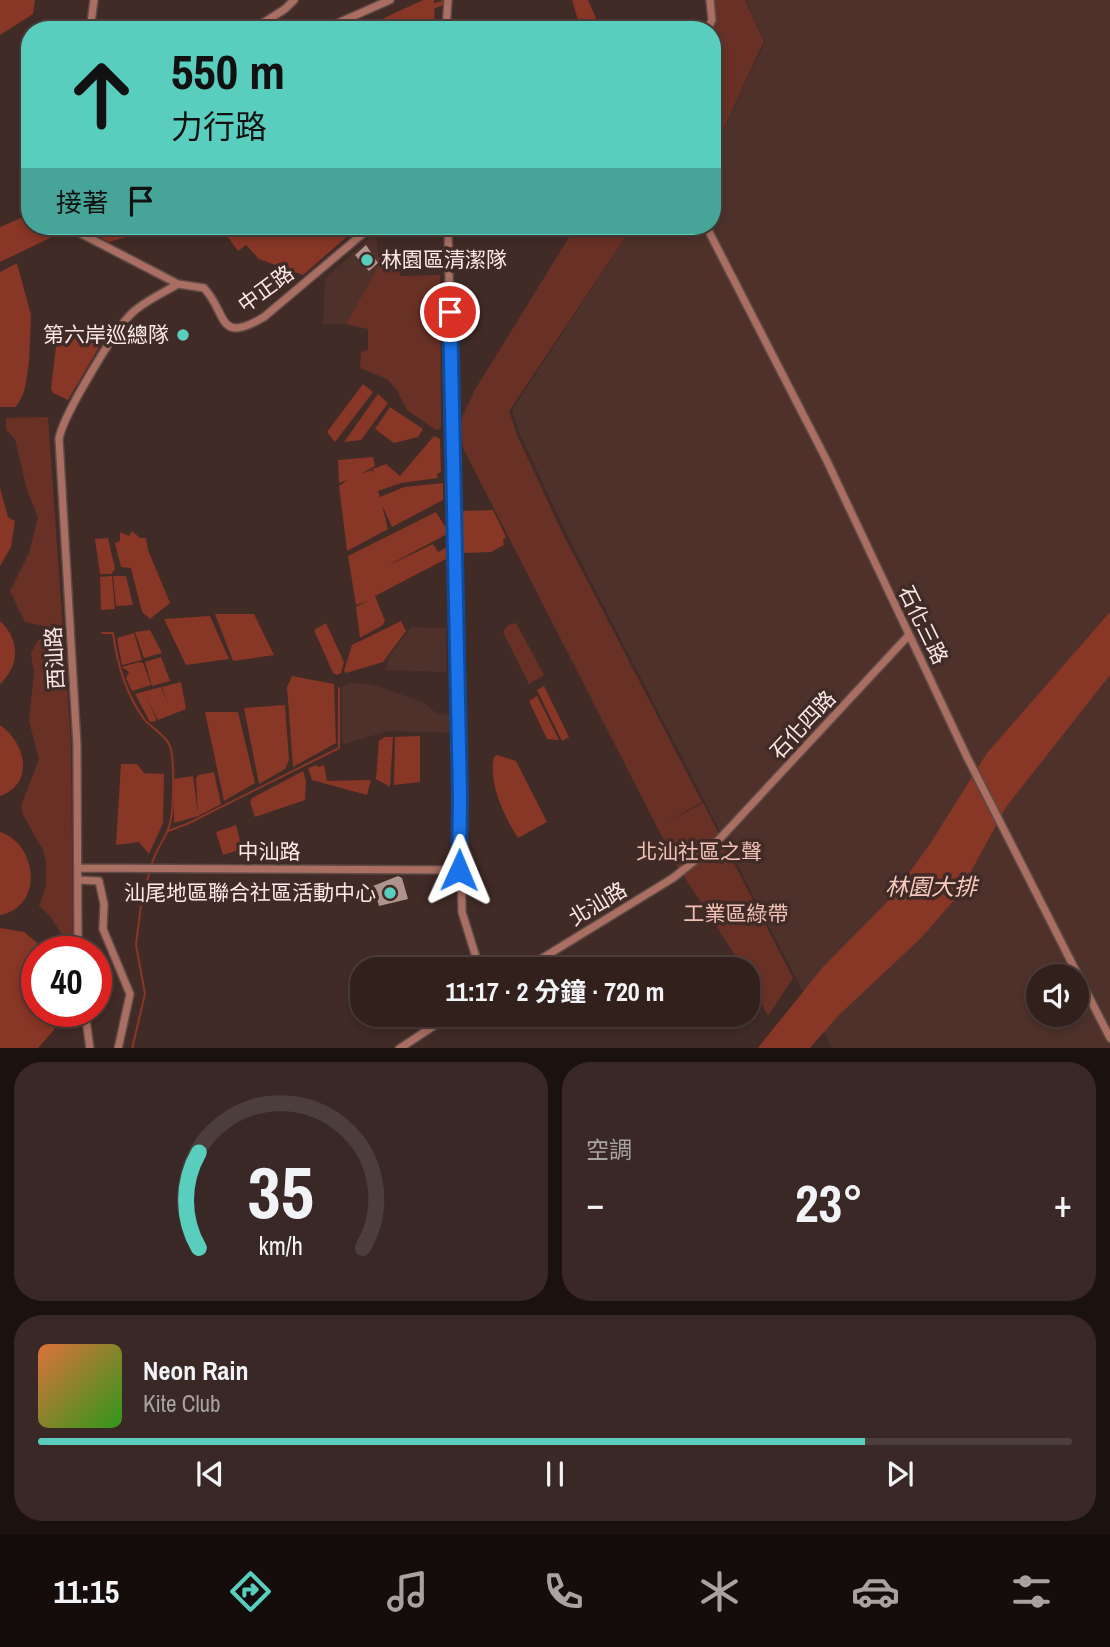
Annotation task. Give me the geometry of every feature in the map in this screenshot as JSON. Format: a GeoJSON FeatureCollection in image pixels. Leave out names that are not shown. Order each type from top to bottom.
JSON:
{"type":"FeatureCollection","features":[{"type":"Feature","properties":{"kind":"street"},"geometry":{"type":"LineString","coordinates":[[91,21],[94,0]]}},
{"type":"Feature","properties":{"kind":"street"},"geometry":{"type":"LineString","coordinates":[[266,21],[294,0]]}},
{"type":"Feature","properties":{"kind":"street"},"geometry":{"type":"LineString","coordinates":[[342,21],[390,0]]}},
{"type":"Feature","properties":{"kind":"street"},"geometry":{"type":"LineString","coordinates":[[446,21],[448,0]]}},
{"type":"Feature","properties":{"kind":"street"},"geometry":{"type":"LineString","coordinates":[[710,0],[712,21]]}},
{"type":"Feature","properties":{"kind":"street","name":"中正路"},"geometry":{"type":"LineString","coordinates":[[84,235],[178,284],[204,288],[227,327],[245,327],[278,305],[361,235]]}},
{"type":"Feature","properties":{"kind":"street"},"geometry":{"type":"LineString","coordinates":[[448,235],[459,870],[464,924],[475,957]]}},
{"type":"Feature","properties":{"kind":"street","name":"石化三路"},"geometry":{"type":"LineString","coordinates":[[711,235],[825,460],[967,757],[1110,1038]]}},
{"type":"Feature","properties":{"kind":"street","name":"西汕路"},"geometry":{"type":"LineString","coordinates":[[78,936],[78,745],[60,431],[123,323],[139,308],[178,284]]}},
{"type":"Feature","properties":{"kind":"street","name":"石化四路"},"geometry":{"type":"LineString","coordinates":[[722,837],[908,636]]}},
{"type":"Feature","properties":{"kind":"street","name":"北汕路"},"geometry":{"type":"LineString","coordinates":[[544,957],[673,877],[722,837]]}},
{"type":"Feature","properties":{"kind":"street","name":"中汕路"},"geometry":{"type":"LineString","coordinates":[[78,868],[459,870]]}},
{"type":"Feature","properties":{"kind":"street"},"geometry":{"type":"LineString","coordinates":[[100,869],[99,880],[104,904],[103,929],[130,994],[118,1048]]}},
{"type":"Feature","properties":{"kind":"street"},"geometry":{"type":"LineString","coordinates":[[78,880],[99,880]]}},
{"type":"Feature","properties":{"kind":"street"},"geometry":{"type":"LineString","coordinates":[[87,1027],[90,1048]]}},
{"type":"Feature","properties":{"kind":"street"},"geometry":{"type":"LineString","coordinates":[[399,1048],[431,1027]]}},
{"type":"Feature","properties":{"kind":"shaded area"},"geometry":{"type":"Polygon","coordinates":[[[746,0],[1110,0],[1110,1048],[832,1048],[565,531],[520,434],[512,410],[627,235],[721,235],[721,135],[765,42],[746,0]]]}},
{"type":"Feature","properties":{"kind":"shaded area"},"geometry":{"type":"Polygon","coordinates":[[[373,235],[376,235],[379,265],[346,324],[323,324],[325,279],[373,235]]]}},
{"type":"Feature","properties":{"kind":"shaded area"},"geometry":{"type":"Polygon","coordinates":[[[411,627],[446,628],[446,672],[386,670],[389,657],[411,627]]]}},
{"type":"Feature","properties":{"kind":"shaded area"},"geometry":{"type":"Polygon","coordinates":[[[349,683],[370,684],[423,702],[436,713],[451,715],[452,733],[388,731],[344,744],[341,687],[349,683]]]}},
{"type":"Feature","properties":{"kind":"green space"},"geometry":{"type":"Polygon","coordinates":[[[713,0],[745,0],[764,41],[721,134],[721,21],[713,21],[713,0]]]}},
{"type":"Feature","properties":{"kind":"green space"},"geometry":{"type":"Polygon","coordinates":[[[570,235],[627,235],[509,411],[517,435],[562,532],[702,802],[660,826],[703,803],[793,978],[768,1016],[760,1001],[760,957],[736,957],[676,864],[463,448],[460,421],[476,388],[570,235]]]}},
{"type":"Feature","properties":{"kind":"green space"},"geometry":{"type":"Polygon","coordinates":[[[376,257],[399,258],[400,276],[440,275],[441,429],[436,430],[407,410],[396,389],[387,379],[360,368],[361,352],[368,350],[368,329],[346,324],[379,265],[376,257]]]}},
{"type":"Feature","properties":{"kind":"green space"},"geometry":{"type":"Polygon","coordinates":[[[48,417],[71,744],[73,936],[63,936],[50,916],[39,906],[46,886],[46,861],[21,806],[39,759],[29,721],[34,673],[31,653],[38,640],[58,632],[58,629],[25,622],[10,591],[29,553],[38,517],[27,490],[15,439],[6,430],[6,418],[48,417]]]}},
{"type":"Feature","properties":{"kind":"green space"},"geometry":{"type":"Polygon","coordinates":[[[516,623],[544,675],[529,684],[503,632],[508,625],[516,623]]]}},
{"type":"Feature","properties":{"kind":"water"},"geometry":{"type":"Polygon","coordinates":[[[0,0],[35,0],[33,14],[0,35],[0,0]]]}},
{"type":"Feature","properties":{"kind":"water"},"geometry":{"type":"Polygon","coordinates":[[[423,0],[434,0],[435,21],[378,21],[423,0]]]}},
{"type":"Feature","properties":{"kind":"water"},"geometry":{"type":"Polygon","coordinates":[[[572,0],[588,0],[597,21],[578,21],[572,0]]]}},
{"type":"Feature","properties":{"kind":"water"},"geometry":{"type":"Polygon","coordinates":[[[21,218],[21,235],[56,235],[0,262],[0,227],[21,218]]]}},
{"type":"Feature","properties":{"kind":"water"},"geometry":{"type":"Polygon","coordinates":[[[96,235],[133,235],[109,242],[96,235]]]}},
{"type":"Feature","properties":{"kind":"water"},"geometry":{"type":"Polygon","coordinates":[[[226,235],[349,235],[303,275],[259,259],[246,245],[238,251],[226,235]]]}},
{"type":"Feature","properties":{"kind":"water"},"geometry":{"type":"Polygon","coordinates":[[[17,263],[30,305],[30,359],[21,399],[15,407],[0,407],[0,272],[17,263]]]}},
{"type":"Feature","properties":{"kind":"water"},"geometry":{"type":"Polygon","coordinates":[[[98,326],[96,330],[101,344],[68,400],[53,393],[51,389],[57,338],[98,326]]]}},
{"type":"Feature","properties":{"kind":"water"},"geometry":{"type":"Polygon","coordinates":[[[363,384],[373,392],[335,442],[327,432],[363,384]]]}},
{"type":"Feature","properties":{"kind":"water"},"geometry":{"type":"Polygon","coordinates":[[[378,394],[388,403],[361,440],[344,442],[378,394]]]}},
{"type":"Feature","properties":{"kind":"water"},"geometry":{"type":"Polygon","coordinates":[[[390,407],[423,429],[418,437],[394,443],[375,429],[390,407]]]}},
{"type":"Feature","properties":{"kind":"water"},"geometry":{"type":"Polygon","coordinates":[[[434,436],[440,439],[441,472],[437,474],[438,478],[401,483],[378,491],[380,497],[404,487],[443,483],[443,500],[392,527],[382,505],[388,529],[347,551],[339,486],[348,480],[339,483],[338,460],[373,457],[375,466],[361,474],[372,470],[374,474],[373,469],[386,464],[400,476],[434,436]]]}},
{"type":"Feature","properties":{"kind":"water"},"geometry":{"type":"Polygon","coordinates":[[[0,488],[8,517],[15,521],[11,547],[0,566],[0,488]]]}},
{"type":"Feature","properties":{"kind":"water"},"geometry":{"type":"Polygon","coordinates":[[[493,510],[506,537],[503,540],[504,545],[491,552],[461,551],[460,511],[493,510]]]}},
{"type":"Feature","properties":{"kind":"water"},"geometry":{"type":"Polygon","coordinates":[[[436,512],[449,533],[385,567],[433,544],[438,552],[448,547],[446,559],[375,596],[385,621],[383,625],[360,638],[356,607],[367,601],[356,605],[348,556],[436,512]]]}},
{"type":"Feature","properties":{"kind":"water"},"geometry":{"type":"Polygon","coordinates":[[[132,531],[140,538],[146,538],[148,550],[170,603],[150,619],[142,612],[131,568],[121,567],[115,543],[120,541],[120,532],[129,536],[132,531]]]}},
{"type":"Feature","properties":{"kind":"water"},"geometry":{"type":"Polygon","coordinates":[[[108,538],[115,569],[111,574],[100,574],[95,539],[108,538]]]}},
{"type":"Feature","properties":{"kind":"water"},"geometry":{"type":"Polygon","coordinates":[[[112,576],[115,609],[101,610],[100,577],[112,576]]]}},
{"type":"Feature","properties":{"kind":"water"},"geometry":{"type":"Polygon","coordinates":[[[113,576],[126,576],[133,605],[116,606],[113,576]]]}},
{"type":"Feature","properties":{"kind":"water","name":"林園大排"},"geometry":{"type":"Polygon","coordinates":[[[1110,612],[1110,675],[1006,807],[957,897],[920,939],[839,1015],[810,1048],[758,1048],[823,967],[890,899],[930,844],[987,753],[1110,612]]]}},
{"type":"Feature","properties":{"kind":"water"},"geometry":{"type":"Polygon","coordinates":[[[215,614],[254,614],[274,655],[233,661],[215,614]]]}},
{"type":"Feature","properties":{"kind":"water"},"geometry":{"type":"Polygon","coordinates":[[[210,616],[229,659],[186,665],[164,619],[210,616]]]}},
{"type":"Feature","properties":{"kind":"water"},"geometry":{"type":"Polygon","coordinates":[[[0,621],[11,636],[15,652],[11,669],[0,684],[0,621]]]}},
{"type":"Feature","properties":{"kind":"water"},"geometry":{"type":"Polygon","coordinates":[[[401,621],[406,631],[383,662],[346,673],[344,671],[352,645],[401,621]]]}},
{"type":"Feature","properties":{"kind":"water"},"geometry":{"type":"Polygon","coordinates":[[[326,623],[344,662],[341,673],[337,675],[333,673],[314,630],[326,623]]]}},
{"type":"Feature","properties":{"kind":"water"},"geometry":{"type":"Polygon","coordinates":[[[150,630],[162,653],[144,658],[135,632],[150,630]]]}},
{"type":"Feature","properties":{"kind":"water"},"geometry":{"type":"Polygon","coordinates":[[[134,633],[142,660],[122,665],[117,638],[134,633]]]}},
{"type":"Feature","properties":{"kind":"water"},"geometry":{"type":"Polygon","coordinates":[[[161,657],[170,681],[152,686],[145,662],[161,657]]]}},
{"type":"Feature","properties":{"kind":"water"},"geometry":{"type":"Polygon","coordinates":[[[143,663],[151,685],[132,691],[126,678],[129,672],[122,667],[143,663]]]}},
{"type":"Feature","properties":{"kind":"water"},"geometry":{"type":"Polygon","coordinates":[[[292,676],[334,684],[336,743],[293,767],[287,687],[292,676]]]}},
{"type":"Feature","properties":{"kind":"water"},"geometry":{"type":"Polygon","coordinates":[[[181,682],[186,709],[158,720],[144,693],[156,718],[156,721],[150,722],[135,694],[161,687],[168,704],[162,687],[181,682]]]}},
{"type":"Feature","properties":{"kind":"water"},"geometry":{"type":"Polygon","coordinates":[[[544,686],[569,737],[562,741],[537,690],[544,686]]]}},
{"type":"Feature","properties":{"kind":"water"},"geometry":{"type":"Polygon","coordinates":[[[537,696],[559,740],[547,739],[529,701],[537,696]]]}},
{"type":"Feature","properties":{"kind":"water"},"geometry":{"type":"Polygon","coordinates":[[[285,705],[289,760],[285,769],[259,784],[244,708],[285,705]]]}},
{"type":"Feature","properties":{"kind":"water"},"geometry":{"type":"Polygon","coordinates":[[[205,712],[238,712],[255,783],[224,801],[205,712]]]}},
{"type":"Feature","properties":{"kind":"water"},"geometry":{"type":"Polygon","coordinates":[[[0,725],[16,741],[23,762],[19,782],[0,796],[0,725]]]}},
{"type":"Feature","properties":{"kind":"water"},"geometry":{"type":"Polygon","coordinates":[[[420,736],[420,782],[394,785],[395,737],[420,736]]]}},
{"type":"Feature","properties":{"kind":"water"},"geometry":{"type":"Polygon","coordinates":[[[385,737],[393,737],[390,787],[376,779],[379,741],[385,737]]]}},
{"type":"Feature","properties":{"kind":"water"},"geometry":{"type":"Polygon","coordinates":[[[497,755],[516,761],[547,822],[518,838],[495,788],[493,767],[494,757],[497,755]]]}},
{"type":"Feature","properties":{"kind":"water"},"geometry":{"type":"Polygon","coordinates":[[[121,764],[137,764],[144,773],[164,774],[163,823],[149,854],[139,842],[116,845],[121,764]]]}},
{"type":"Feature","properties":{"kind":"water"},"geometry":{"type":"Polygon","coordinates":[[[324,765],[327,781],[371,780],[367,795],[312,780],[308,768],[324,765]]]}},
{"type":"Feature","properties":{"kind":"water"},"geometry":{"type":"Polygon","coordinates":[[[303,771],[306,781],[305,800],[255,817],[250,802],[252,798],[303,771]]]}},
{"type":"Feature","properties":{"kind":"water"},"geometry":{"type":"Polygon","coordinates":[[[214,772],[221,804],[198,816],[174,823],[173,779],[193,776],[198,814],[196,778],[214,772]]]}},
{"type":"Feature","properties":{"kind":"water"},"geometry":{"type":"Polygon","coordinates":[[[236,825],[242,849],[223,855],[216,832],[236,825]]]}},
{"type":"Feature","properties":{"kind":"water"},"geometry":{"type":"Polygon","coordinates":[[[0,832],[13,839],[22,849],[31,875],[24,900],[14,910],[0,915],[0,832]]]}},
{"type":"Feature","properties":{"kind":"water"},"geometry":{"type":"Polygon","coordinates":[[[0,928],[24,932],[29,936],[21,936],[21,1027],[55,1027],[38,1048],[0,1048],[0,928]]]}},
{"type":"Feature","properties":{"kind":"pier"},"geometry":{"type":"Polygon","coordinates":[[[20,261],[34,314],[33,363],[28,391],[25,390],[31,315],[17,263],[20,261]]]}},
{"type":"Feature","properties":{"kind":"building","name":"林園區清潔隊"},"geometry":{"type":"Polygon","coordinates":[[[366,245],[378,263],[369,271],[355,255],[366,245]]]}},
{"type":"Feature","properties":{"kind":"building","name":"汕尾地區聯合社區活動中心"},"geometry":{"type":"Polygon","coordinates":[[[398,876],[402,878],[408,899],[379,906],[373,886],[398,876]]]}},
{"type":"Feature","properties":{"kind":"waterway"},"geometry":{"type":"LineString","coordinates":[[434,6],[451,0]]}},
{"type":"Feature","properties":{"kind":"waterway"},"geometry":{"type":"LineString","coordinates":[[102,633],[113,633],[127,689],[144,719],[168,742],[172,753],[171,820],[151,866]]}},
{"type":"Feature","properties":{"kind":"waterway"},"geometry":{"type":"LineString","coordinates":[[168,831],[339,748],[339,688]]}},
{"type":"Feature","properties":{"kind":"waterway"},"geometry":{"type":"LineString","coordinates":[[132,1048],[145,994],[136,945],[142,896],[150,871]]}},
{"type":"Feature","properties":{"kind":"place","name":"林園區清潔隊"},"geometry":{"type":"Point","coordinates":[367,260]}},
{"type":"Feature","properties":{"kind":"place","name":"第六岸巡總隊"},"geometry":{"type":"Point","coordinates":[183,335]}},
{"type":"Feature","properties":{"kind":"place","name":"汕尾地區聯合社區活動中心"},"geometry":{"type":"Point","coordinates":[390,893]}},
{"type":"Feature","properties":{"kind":"route"},"geometry":{"type":"LineString","coordinates":[[450,312],[460,797],[459,870]]}},
{"type":"Feature","properties":{"kind":"park label","name":"北汕社區之聲"},"geometry":{"type":"Point","coordinates":[699,852]}},
{"type":"Feature","properties":{"kind":"park label","name":"工業區綠帶"},"geometry":{"type":"Point","coordinates":[736,914]}}]}
